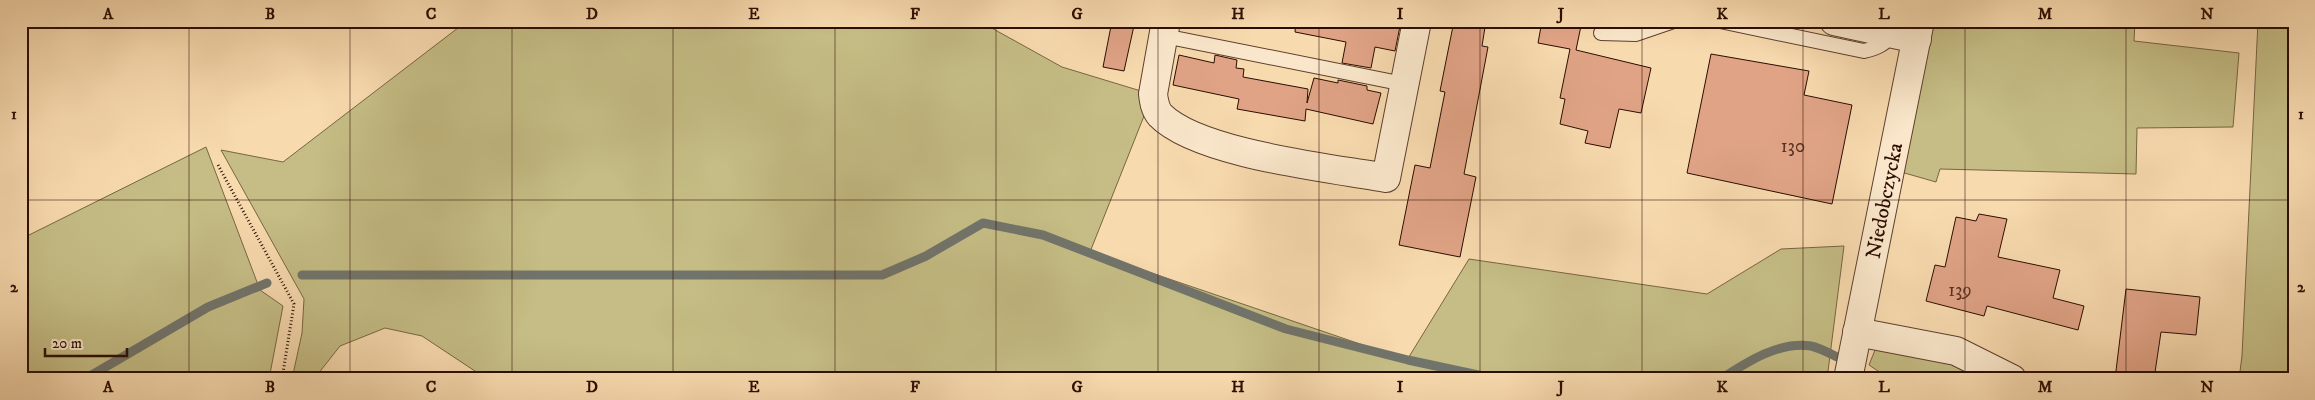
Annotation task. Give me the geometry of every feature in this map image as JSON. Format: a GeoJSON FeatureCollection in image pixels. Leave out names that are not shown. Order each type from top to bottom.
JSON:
{"type":"FeatureCollection","features":[{"type":"Feature","properties":{"kind":"street"},"geometry":{"type":"LineString","coordinates":[[1165,29],[1153,94],[1154,105],[1159,114],[1168,122],[1197,137],[1254,154],[1386,178],[1417,21]]}},
{"type":"Feature","properties":{"kind":"street"},"geometry":{"type":"LineString","coordinates":[[1834,21],[1910,31]]}},
{"type":"Feature","properties":{"kind":"street","name":"Niedobczycka"},"geometry":{"type":"LineString","coordinates":[[1848,379],[1910,31]]}},
{"type":"Feature","properties":{"kind":"street"},"geometry":{"type":"LineString","coordinates":[[1857,332],[1956,351],[2012,379]]}},
{"type":"Feature","properties":{"kind":"lane"},"geometry":{"type":"LineString","coordinates":[[1601,33],[1636,34],[1674,21]]}},
{"type":"Feature","properties":{"kind":"lane"},"geometry":{"type":"LineString","coordinates":[[1720,21],[1864,51],[1876,48],[1910,31]]}},
{"type":"Feature","properties":{"kind":"lane"},"geometry":{"type":"LineString","coordinates":[[1165,29],[1404,84]]}},
{"type":"Feature","properties":{"kind":"path"},"geometry":{"type":"LineString","coordinates":[[218,165],[294,304],[282,379]]}},
{"type":"Feature","properties":{"kind":"shaded area"},"geometry":{"type":"Polygon","coordinates":[[[467,21],[979,21],[1062,67],[1141,91],[1146,111],[1090,252],[1407,360],[1469,259],[1707,294],[1781,249],[1844,246],[1827,379],[487,379],[422,336],[385,328],[340,346],[314,379],[292,379],[302,333],[304,299],[221,150],[283,162],[467,21]]]}},
{"type":"Feature","properties":{"kind":"shaded area"},"geometry":{"type":"Polygon","coordinates":[[[1933,21],[2135,21],[2134,41],[2239,53],[2233,127],[2137,128],[2136,174],[1940,169],[1936,182],[1901,172],[1933,21]]]}},
{"type":"Feature","properties":{"kind":"shaded area"},"geometry":{"type":"Polygon","coordinates":[[[2258,21],[2294,21],[2294,379],[2239,379],[2242,356],[2258,21]]]}},
{"type":"Feature","properties":{"kind":"shaded area"},"geometry":{"type":"Polygon","coordinates":[[[206,147],[260,290],[283,306],[269,379],[21,379],[21,239],[206,147]]]}},
{"type":"Feature","properties":{"kind":"shaded area"},"geometry":{"type":"Polygon","coordinates":[[[1877,345],[1965,363],[1990,379],[1890,379],[1869,365],[1877,345]]]}},
{"type":"Feature","properties":{"kind":"building"},"geometry":{"type":"Polygon","coordinates":[[[1112,21],[1135,21],[1124,71],[1103,67],[1112,21]]]}},
{"type":"Feature","properties":{"kind":"building"},"geometry":{"type":"Polygon","coordinates":[[[1296,21],[1401,21],[1395,51],[1375,47],[1371,68],[1342,63],[1346,42],[1295,32],[1296,21]]]}},
{"type":"Feature","properties":{"kind":"building"},"geometry":{"type":"Polygon","coordinates":[[[1454,21],[1486,21],[1482,46],[1488,47],[1464,174],[1476,177],[1460,257],[1399,245],[1415,165],[1430,168],[1445,92],[1440,91],[1454,21]]]}},
{"type":"Feature","properties":{"kind":"building"},"geometry":{"type":"Polygon","coordinates":[[[1542,21],[1582,21],[1576,50],[1651,68],[1641,113],[1619,109],[1610,148],[1585,143],[1588,131],[1560,124],[1565,99],[1560,98],[1570,49],[1538,43],[1542,21]]]}},
{"type":"Feature","properties":{"kind":"building"},"geometry":{"type":"Polygon","coordinates":[[[1711,54],[1809,71],[1804,95],[1852,105],[1832,204],[1687,173],[1711,54]]]}},
{"type":"Feature","properties":{"kind":"building"},"geometry":{"type":"Polygon","coordinates":[[[1179,55],[1214,63],[1215,55],[1237,60],[1236,68],[1244,69],[1243,77],[1308,89],[1307,103],[1314,78],[1338,83],[1338,80],[1367,86],[1367,90],[1381,93],[1373,124],[1306,109],[1305,121],[1237,109],[1239,99],[1173,85],[1179,55]]]}},
{"type":"Feature","properties":{"kind":"building"},"geometry":{"type":"Polygon","coordinates":[[[1979,214],[2007,219],[1998,257],[2060,270],[2053,298],[2084,306],[2078,330],[1987,306],[1984,316],[1926,301],[1935,265],[1945,267],[1956,217],[1976,221],[1979,214]]]}},
{"type":"Feature","properties":{"kind":"building"},"geometry":{"type":"Polygon","coordinates":[[[2126,289],[2200,297],[2196,335],[2161,332],[2154,379],[2115,379],[2126,289]]]}},
{"type":"Feature","properties":{"kind":"waterway"},"geometry":{"type":"LineString","coordinates":[[302,275],[882,275],[926,256],[983,223],[1043,235],[1286,329],[1408,360],[1497,379]]}},
{"type":"Feature","properties":{"kind":"waterway"},"geometry":{"type":"LineString","coordinates":[[85,379],[208,307],[267,283]]}},
{"type":"Feature","properties":{"kind":"waterway"},"geometry":{"type":"LineString","coordinates":[[1721,379],[1764,354],[1787,347],[1811,346],[1837,357]]}}]}
